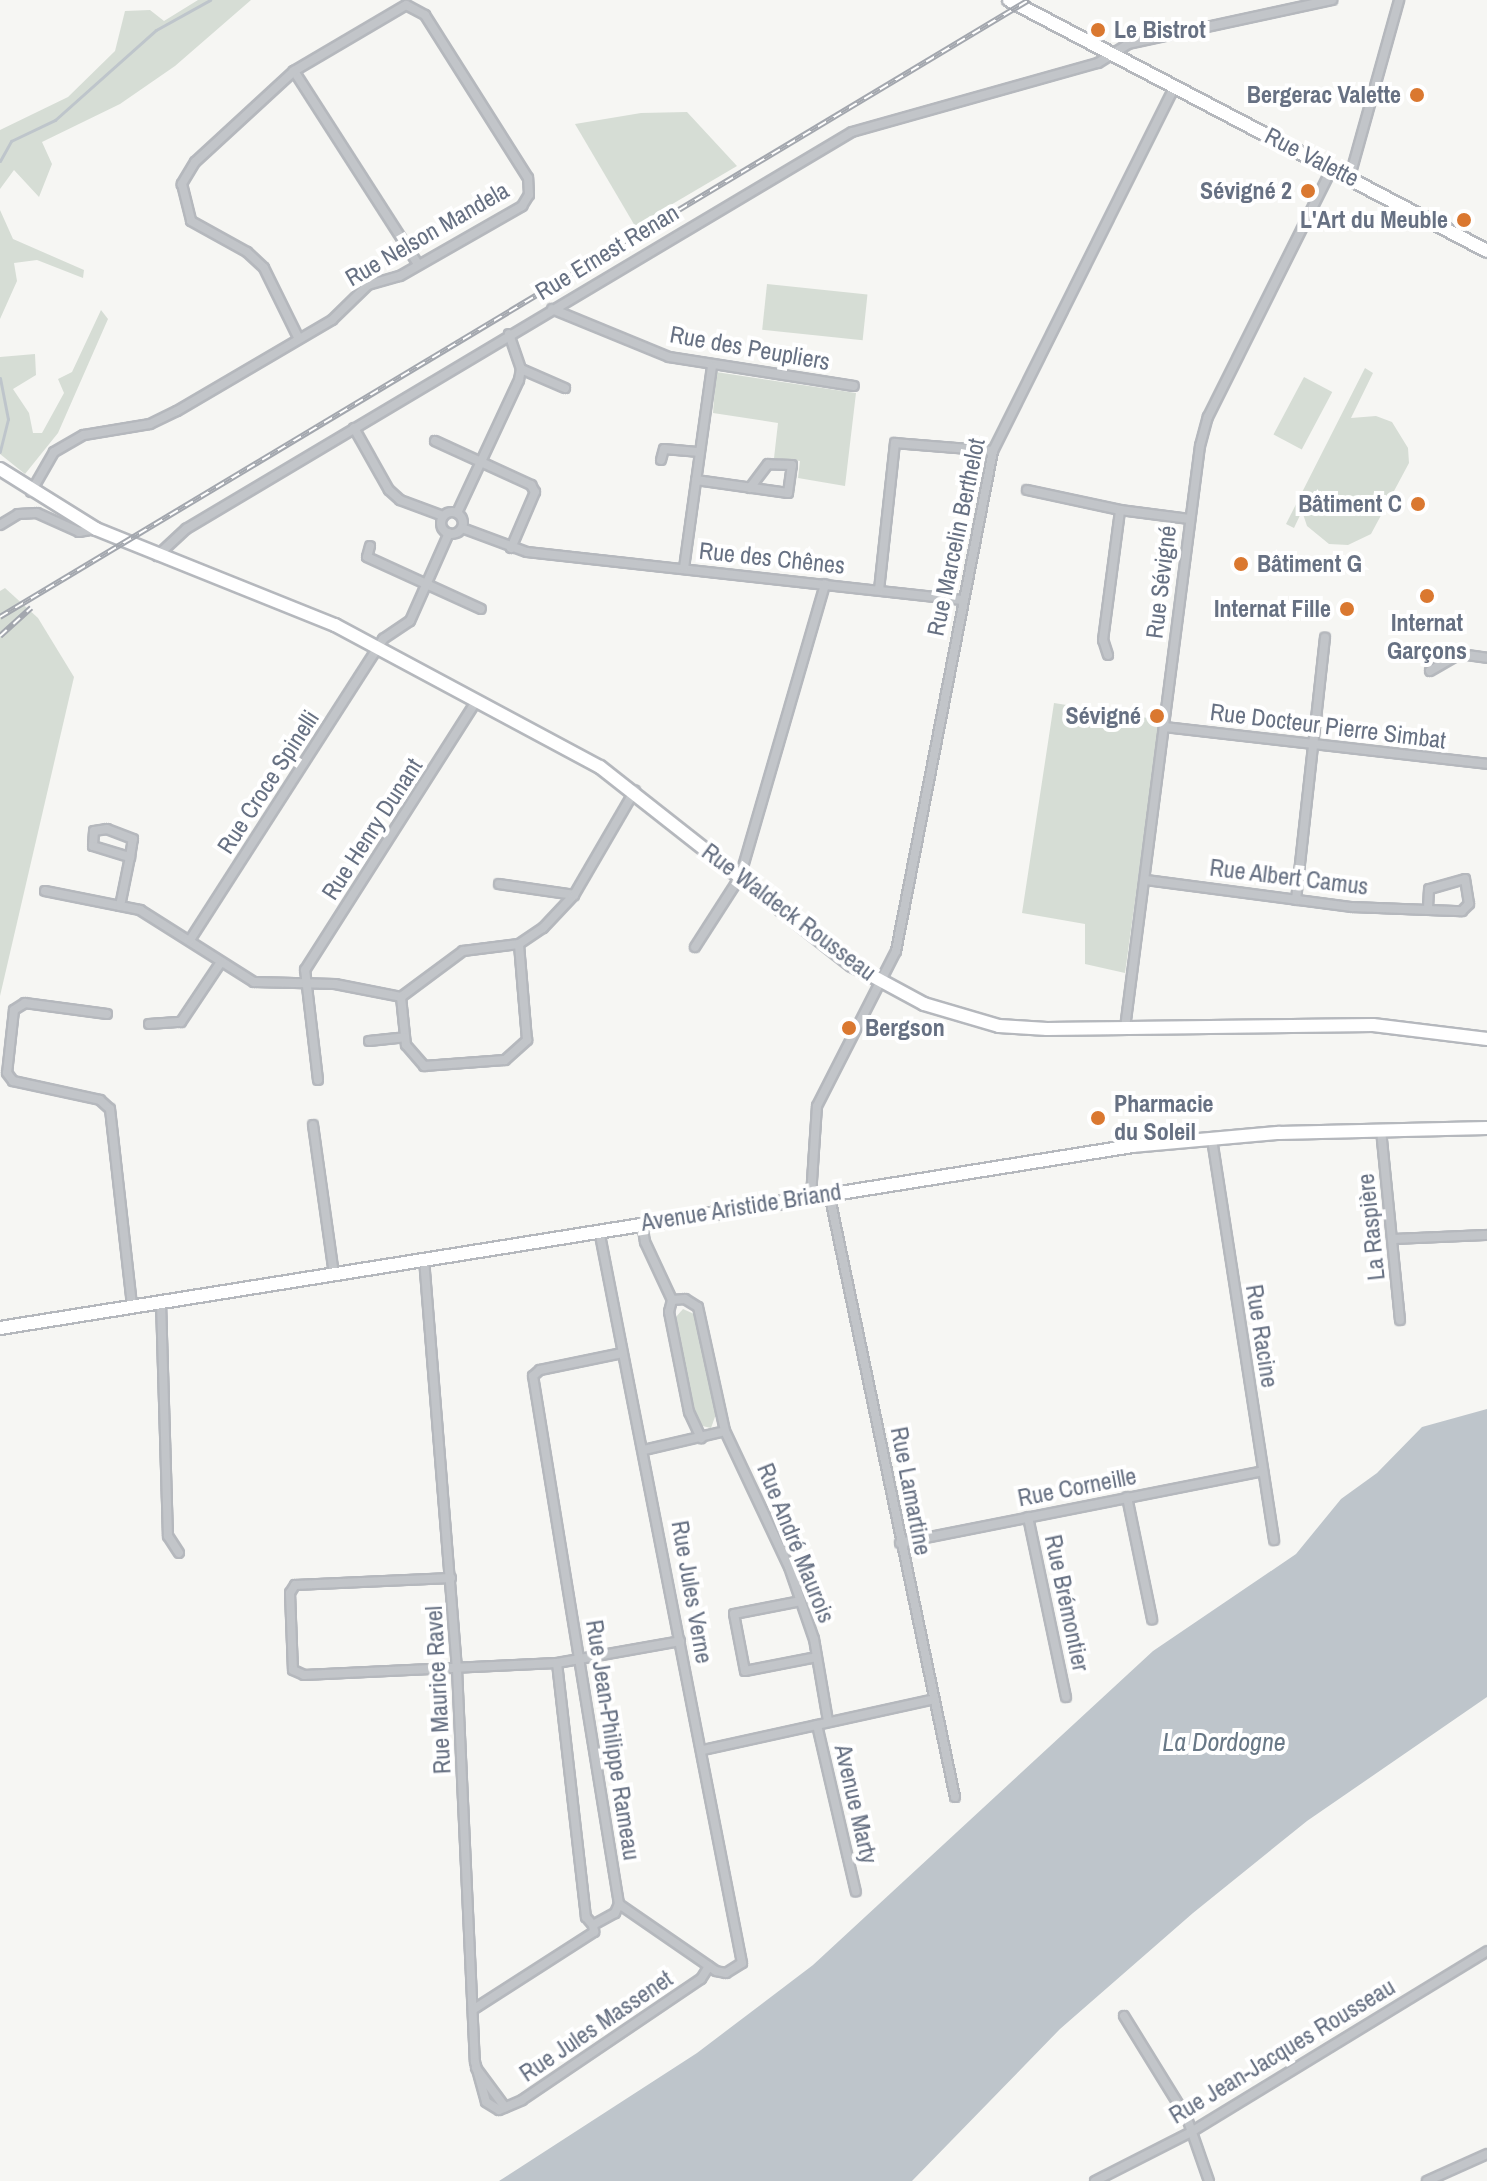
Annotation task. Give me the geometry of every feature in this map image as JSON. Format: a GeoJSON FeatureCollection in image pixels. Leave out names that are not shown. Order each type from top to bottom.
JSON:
{"type":"FeatureCollection","features":[{"type":"Feature","properties":{"kind":"main road","name":"Rue Valette"},"geometry":{"type":"LineString","coordinates":[[1009,0],[1350,176],[1487,251]]}},
{"type":"Feature","properties":{"kind":"main road","name":"Rue Waldeck Rousseau"},"geometry":{"type":"LineString","coordinates":[[2,471],[31,492],[96,529],[380,646],[478,699],[635,790],[852,965],[924,1004],[999,1026],[1373,1025],[1487,1039]]}},
{"type":"Feature","properties":{"kind":"main road","name":"Avenue Aristide Briand"},"geometry":{"type":"LineString","coordinates":[[0,1328],[599,1229],[1132,1146],[1381,1130],[1487,1128]]}},
{"type":"Feature","properties":{"kind":"street","name":"Rue Ernest Renan"},"geometry":{"type":"LineString","coordinates":[[156,556],[186,529],[852,132],[1098,63],[1128,44],[1332,0]]}},
{"type":"Feature","properties":{"kind":"street"},"geometry":{"type":"LineString","coordinates":[[1350,176],[1399,0]]}},
{"type":"Feature","properties":{"kind":"street","name":"Rue Nelson Mandela"},"geometry":{"type":"LineString","coordinates":[[31,492],[54,452],[84,435],[150,424],[299,339],[332,320],[368,285],[418,264],[522,206],[530,186],[425,15],[406,5],[396,8],[294,71],[187,170],[182,195],[191,221],[238,246],[264,268],[299,339]]}},
{"type":"Feature","properties":{"kind":"street"},"geometry":{"type":"LineString","coordinates":[[294,71],[418,264]]}},
{"type":"Feature","properties":{"kind":"street","name":"Rue Marcelin Berthelot"},"geometry":{"type":"LineString","coordinates":[[811,1196],[817,1106],[883,983],[896,951],[993,451],[1175,86]]}},
{"type":"Feature","properties":{"kind":"street","name":"Rue Sévigné"},"geometry":{"type":"LineString","coordinates":[[1125,1028],[1189,519],[1208,417],[1332,168]]}},
{"type":"Feature","properties":{"kind":"street","name":"Rue des Peupliers"},"geometry":{"type":"LineString","coordinates":[[552,309],[669,357],[854,386]]}},
{"type":"Feature","properties":{"kind":"street"},"geometry":{"type":"LineString","coordinates":[[443,516],[442,526],[449,533],[462,528],[457,513],[521,369],[509,334]]}},
{"type":"Feature","properties":{"kind":"street"},"geometry":{"type":"LineString","coordinates":[[684,568],[712,366]]}},
{"type":"Feature","properties":{"kind":"street"},"geometry":{"type":"LineString","coordinates":[[521,369],[565,388]]}},
{"type":"Feature","properties":{"kind":"street"},"geometry":{"type":"LineString","coordinates":[[354,428],[389,490],[400,500],[443,516],[457,513]]}},
{"type":"Feature","properties":{"kind":"street"},"geometry":{"type":"LineString","coordinates":[[435,441],[531,485],[535,492],[511,548]]}},
{"type":"Feature","properties":{"kind":"street"},"geometry":{"type":"LineString","coordinates":[[879,590],[895,443],[993,451]]}},
{"type":"Feature","properties":{"kind":"street"},"geometry":{"type":"LineString","coordinates":[[661,460],[664,449],[700,452]]}},
{"type":"Feature","properties":{"kind":"street"},"geometry":{"type":"LineString","coordinates":[[696,480],[750,488],[788,493],[792,465],[768,464],[750,488]]}},
{"type":"Feature","properties":{"kind":"street"},"geometry":{"type":"LineString","coordinates":[[1027,490],[1120,510],[1189,519]]}},
{"type":"Feature","properties":{"kind":"street"},"geometry":{"type":"LineString","coordinates":[[1108,655],[1103,640],[1120,510]]}},
{"type":"Feature","properties":{"kind":"street"},"geometry":{"type":"LineString","coordinates":[[0,525],[18,514],[37,513],[79,532],[91,534],[96,529]]}},
{"type":"Feature","properties":{"kind":"street","name":"Rue des Chênes"},"geometry":{"type":"LineString","coordinates":[[462,528],[511,548],[962,600]]}},
{"type":"Feature","properties":{"kind":"street","name":"Rue Croce Spinelli"},"geometry":{"type":"LineString","coordinates":[[190,940],[380,646],[410,621],[449,533]]}},
{"type":"Feature","properties":{"kind":"street"},"geometry":{"type":"LineString","coordinates":[[370,546],[367,557],[481,609]]}},
{"type":"Feature","properties":{"kind":"street"},"geometry":{"type":"LineString","coordinates":[[695,947],[740,877],[825,584]]}},
{"type":"Feature","properties":{"kind":"street"},"geometry":{"type":"LineString","coordinates":[[1296,900],[1325,638]]}},
{"type":"Feature","properties":{"kind":"street"},"geometry":{"type":"LineString","coordinates":[[1430,671],[1460,654],[1487,658]]}},
{"type":"Feature","properties":{"kind":"street","name":"Rue Henry Dunant"},"geometry":{"type":"LineString","coordinates":[[306,982],[305,970],[478,699]]}},
{"type":"Feature","properties":{"kind":"street","name":"Rue Docteur Pierre Simbat"},"geometry":{"type":"LineString","coordinates":[[1164,727],[1487,764]]}},
{"type":"Feature","properties":{"kind":"street"},"geometry":{"type":"LineString","coordinates":[[45,891],[147,913],[254,982],[306,982],[401,997],[463,951],[519,944],[574,895],[635,790]]}},
{"type":"Feature","properties":{"kind":"street"},"geometry":{"type":"LineString","coordinates":[[120,906],[130,857],[129,835],[94,831],[93,846],[130,857]]}},
{"type":"Feature","properties":{"kind":"street","name":"Rue Albert Camus"},"geometry":{"type":"LineString","coordinates":[[1146,880],[1296,900],[1428,910],[1462,911],[1469,904],[1465,879],[1429,889],[1428,910]]}},
{"type":"Feature","properties":{"kind":"street"},"geometry":{"type":"LineString","coordinates":[[499,884],[574,895]]}},
{"type":"Feature","properties":{"kind":"street"},"geometry":{"type":"LineString","coordinates":[[401,997],[405,1037],[414,1059],[424,1066],[505,1060],[527,1040],[519,944]]}},
{"type":"Feature","properties":{"kind":"street"},"geometry":{"type":"LineString","coordinates":[[149,1024],[181,1022],[221,962]]}},
{"type":"Feature","properties":{"kind":"street"},"geometry":{"type":"LineString","coordinates":[[306,982],[318,1080]]}},
{"type":"Feature","properties":{"kind":"street"},"geometry":{"type":"LineString","coordinates":[[107,1014],[25,1003],[14,1010],[7,1073],[13,1081],[100,1100],[110,1109],[132,1306]]}},
{"type":"Feature","properties":{"kind":"street"},"geometry":{"type":"LineString","coordinates":[[369,1041],[405,1037]]}},
{"type":"Feature","properties":{"kind":"street"},"geometry":{"type":"LineString","coordinates":[[313,1125],[334,1274]]}},
{"type":"Feature","properties":{"kind":"street","name":"La Raspière"},"geometry":{"type":"LineString","coordinates":[[1381,1130],[1400,1320]]}},
{"type":"Feature","properties":{"kind":"street","name":"Rue Racine"},"geometry":{"type":"LineString","coordinates":[[1212,1139],[1274,1540]]}},
{"type":"Feature","properties":{"kind":"street","name":"Rue Lamartine"},"geometry":{"type":"LineString","coordinates":[[829,1193],[931,1700],[955,1797]]}},
{"type":"Feature","properties":{"kind":"street"},"geometry":{"type":"LineString","coordinates":[[642,1223],[645,1242],[672,1300],[669,1312],[689,1412],[701,1438]]}},
{"type":"Feature","properties":{"kind":"street","name":"Rue Jules Verne"},"geometry":{"type":"LineString","coordinates":[[599,1229],[703,1750],[742,1963],[726,1973],[709,1966]]}},
{"type":"Feature","properties":{"kind":"street"},"geometry":{"type":"LineString","coordinates":[[1392,1239],[1487,1235]]}},
{"type":"Feature","properties":{"kind":"street","name":"Rue Maurice Ravel"},"geometry":{"type":"LineString","coordinates":[[424,1259],[457,1669],[476,2068],[486,2102],[502,2109]]}},
{"type":"Feature","properties":{"kind":"street","name":"Rue André Maurois"},"geometry":{"type":"LineString","coordinates":[[672,1300],[685,1299],[698,1307],[725,1431],[801,1601],[817,1657],[828,1721]]}},
{"type":"Feature","properties":{"kind":"street"},"geometry":{"type":"LineString","coordinates":[[161,1302],[168,1536],[179,1553]]}},
{"type":"Feature","properties":{"kind":"street","name":"Rue Jean-Philippe Rameau"},"geometry":{"type":"LineString","coordinates":[[619,1904],[533,1376],[540,1370],[622,1353]]}},
{"type":"Feature","properties":{"kind":"street"},"geometry":{"type":"LineString","coordinates":[[644,1450],[725,1431]]}},
{"type":"Feature","properties":{"kind":"street","name":"Rue Corneille"},"geometry":{"type":"LineString","coordinates":[[900,1543],[1263,1471]]}},
{"type":"Feature","properties":{"kind":"street"},"geometry":{"type":"LineString","coordinates":[[1127,1497],[1152,1619]]}},
{"type":"Feature","properties":{"kind":"street","name":"Rue Brémontier"},"geometry":{"type":"LineString","coordinates":[[1028,1517],[1066,1697]]}},
{"type":"Feature","properties":{"kind":"street"},"geometry":{"type":"LineString","coordinates":[[451,1578],[295,1585],[290,1593],[293,1670],[304,1675],[557,1663],[680,1641]]}},
{"type":"Feature","properties":{"kind":"street"},"geometry":{"type":"LineString","coordinates":[[801,1601],[734,1614],[745,1671],[817,1657]]}},
{"type":"Feature","properties":{"kind":"street","name":"Rue Jean-Philippe Rameau"},"geometry":{"type":"LineString","coordinates":[[557,1663],[586,1917],[593,1925]]}},
{"type":"Feature","properties":{"kind":"street"},"geometry":{"type":"LineString","coordinates":[[703,1750],[931,1700]]}},
{"type":"Feature","properties":{"kind":"street","name":"Avenue Marty"},"geometry":{"type":"LineString","coordinates":[[817,1725],[856,1892]]}},
{"type":"Feature","properties":{"kind":"street"},"geometry":{"type":"LineString","coordinates":[[474,2009],[594,1932],[593,1925],[615,1913],[619,1904],[709,1966]]}},
{"type":"Feature","properties":{"kind":"street","name":"Rue Jean-Jacques Rousseau"},"geometry":{"type":"LineString","coordinates":[[1095,2181],[1191,2132],[1487,1951]]}},
{"type":"Feature","properties":{"kind":"street","name":"Rue Jules Massenet"},"geometry":{"type":"LineString","coordinates":[[502,2109],[701,1979],[709,1966]]}},
{"type":"Feature","properties":{"kind":"street"},"geometry":{"type":"LineString","coordinates":[[1124,2016],[1191,2132],[1209,2181]]}},
{"type":"Feature","properties":{"kind":"street"},"geometry":{"type":"LineString","coordinates":[[476,2068],[502,2109]]}},
{"type":"Feature","properties":{"kind":"street"},"geometry":{"type":"LineString","coordinates":[[1427,2181],[1487,2154]]}},
{"type":"Feature","properties":{"kind":"shaded area"},"geometry":{"type":"Polygon","coordinates":[[[198,0],[251,0],[175,66],[120,104],[42,142],[52,164],[39,197],[14,170],[0,189],[0,130],[68,97],[115,51],[125,11],[150,10],[164,21],[198,0]]]}},
{"type":"Feature","properties":{"kind":"shaded area"},"geometry":{"type":"Polygon","coordinates":[[[687,112],[737,166],[635,226],[575,124],[641,113],[687,112]]]}},
{"type":"Feature","properties":{"kind":"shaded area"},"geometry":{"type":"Polygon","coordinates":[[[0,210],[13,239],[84,270],[83,278],[37,260],[14,263],[17,281],[0,319],[0,210]]]}},
{"type":"Feature","properties":{"kind":"shaded area"},"geometry":{"type":"Polygon","coordinates":[[[767,284],[867,295],[863,340],[762,330],[767,284]]]}},
{"type":"Feature","properties":{"kind":"shaded area"},"geometry":{"type":"Polygon","coordinates":[[[101,310],[108,319],[58,433],[25,474],[0,454],[0,357],[35,354],[36,375],[13,389],[29,413],[33,433],[42,433],[64,393],[58,379],[72,372],[101,310]]]}},
{"type":"Feature","properties":{"kind":"shaded area"},"geometry":{"type":"Polygon","coordinates":[[[1365,368],[1373,373],[1351,418],[1376,416],[1392,422],[1408,448],[1409,463],[1371,534],[1348,545],[1329,544],[1307,526],[1302,511],[1294,528],[1286,524],[1365,368]]]}},
{"type":"Feature","properties":{"kind":"shaded area"},"geometry":{"type":"Polygon","coordinates":[[[716,372],[856,393],[845,486],[798,478],[800,461],[774,458],[778,423],[713,413],[716,372]]]}},
{"type":"Feature","properties":{"kind":"shaded area"},"geometry":{"type":"Polygon","coordinates":[[[1304,377],[1332,392],[1302,449],[1273,434],[1304,377]]]}},
{"type":"Feature","properties":{"kind":"shaded area"},"geometry":{"type":"Polygon","coordinates":[[[5,588],[38,618],[74,677],[0,996],[0,591],[5,588]]]}},
{"type":"Feature","properties":{"kind":"shaded area"},"geometry":{"type":"Polygon","coordinates":[[[1054,703],[1160,720],[1125,973],[1085,964],[1085,924],[1022,913],[1054,703]]]}},
{"type":"Feature","properties":{"kind":"shaded area"},"geometry":{"type":"Polygon","coordinates":[[[683,1309],[694,1314],[716,1414],[711,1428],[698,1425],[675,1318],[683,1309]]]}},
{"type":"Feature","properties":{"kind":"water","name":"La Dordogne"},"geometry":{"type":"Polygon","coordinates":[[[1487,1409],[1487,1697],[1307,1821],[1193,1913],[1060,2029],[912,2181],[499,2181],[697,2053],[813,1965],[1153,1651],[1296,1554],[1341,1499],[1377,1473],[1422,1427],[1487,1409]]]}},
{"type":"Feature","properties":{"kind":"waterway"},"geometry":{"type":"LineString","coordinates":[[0,161],[11,141],[55,120],[156,30],[210,0]]}},
{"type":"Feature","properties":{"kind":"waterway"},"geometry":{"type":"LineString","coordinates":[[0,378],[8,419],[0,452]]}},
{"type":"Feature","properties":{"kind":"railway"},"geometry":{"type":"LineString","coordinates":[[0,617],[1029,0]]}},
{"type":"Feature","properties":{"kind":"railway"},"geometry":{"type":"LineString","coordinates":[[0,636],[31,608]]}},
{"type":"Feature","properties":{"kind":"place","name":"Le Bistrot"},"geometry":{"type":"Point","coordinates":[1098,30]}},
{"type":"Feature","properties":{"kind":"place","name":"Bergerac Valette"},"geometry":{"type":"Point","coordinates":[1417,95]}},
{"type":"Feature","properties":{"kind":"place","name":"Sévigné 2"},"geometry":{"type":"Point","coordinates":[1308,191]}},
{"type":"Feature","properties":{"kind":"place","name":"L'Art du Meuble"},"geometry":{"type":"Point","coordinates":[1464,220]}},
{"type":"Feature","properties":{"kind":"place","name":"Bâtiment C"},"geometry":{"type":"Point","coordinates":[1418,504]}},
{"type":"Feature","properties":{"kind":"place","name":"Bâtiment G"},"geometry":{"type":"Point","coordinates":[1241,564]}},
{"type":"Feature","properties":{"kind":"place","name":"Internat Garçons"},"geometry":{"type":"Point","coordinates":[1427,596]}},
{"type":"Feature","properties":{"kind":"place","name":"Internat Fille"},"geometry":{"type":"Point","coordinates":[1347,609]}},
{"type":"Feature","properties":{"kind":"place","name":"Sévigné"},"geometry":{"type":"Point","coordinates":[1157,716]}},
{"type":"Feature","properties":{"kind":"place","name":"Bergson"},"geometry":{"type":"Point","coordinates":[849,1028]}},
{"type":"Feature","properties":{"kind":"place","name":"Pharmacie du Soleil"},"geometry":{"type":"Point","coordinates":[1098,1118]}}]}
